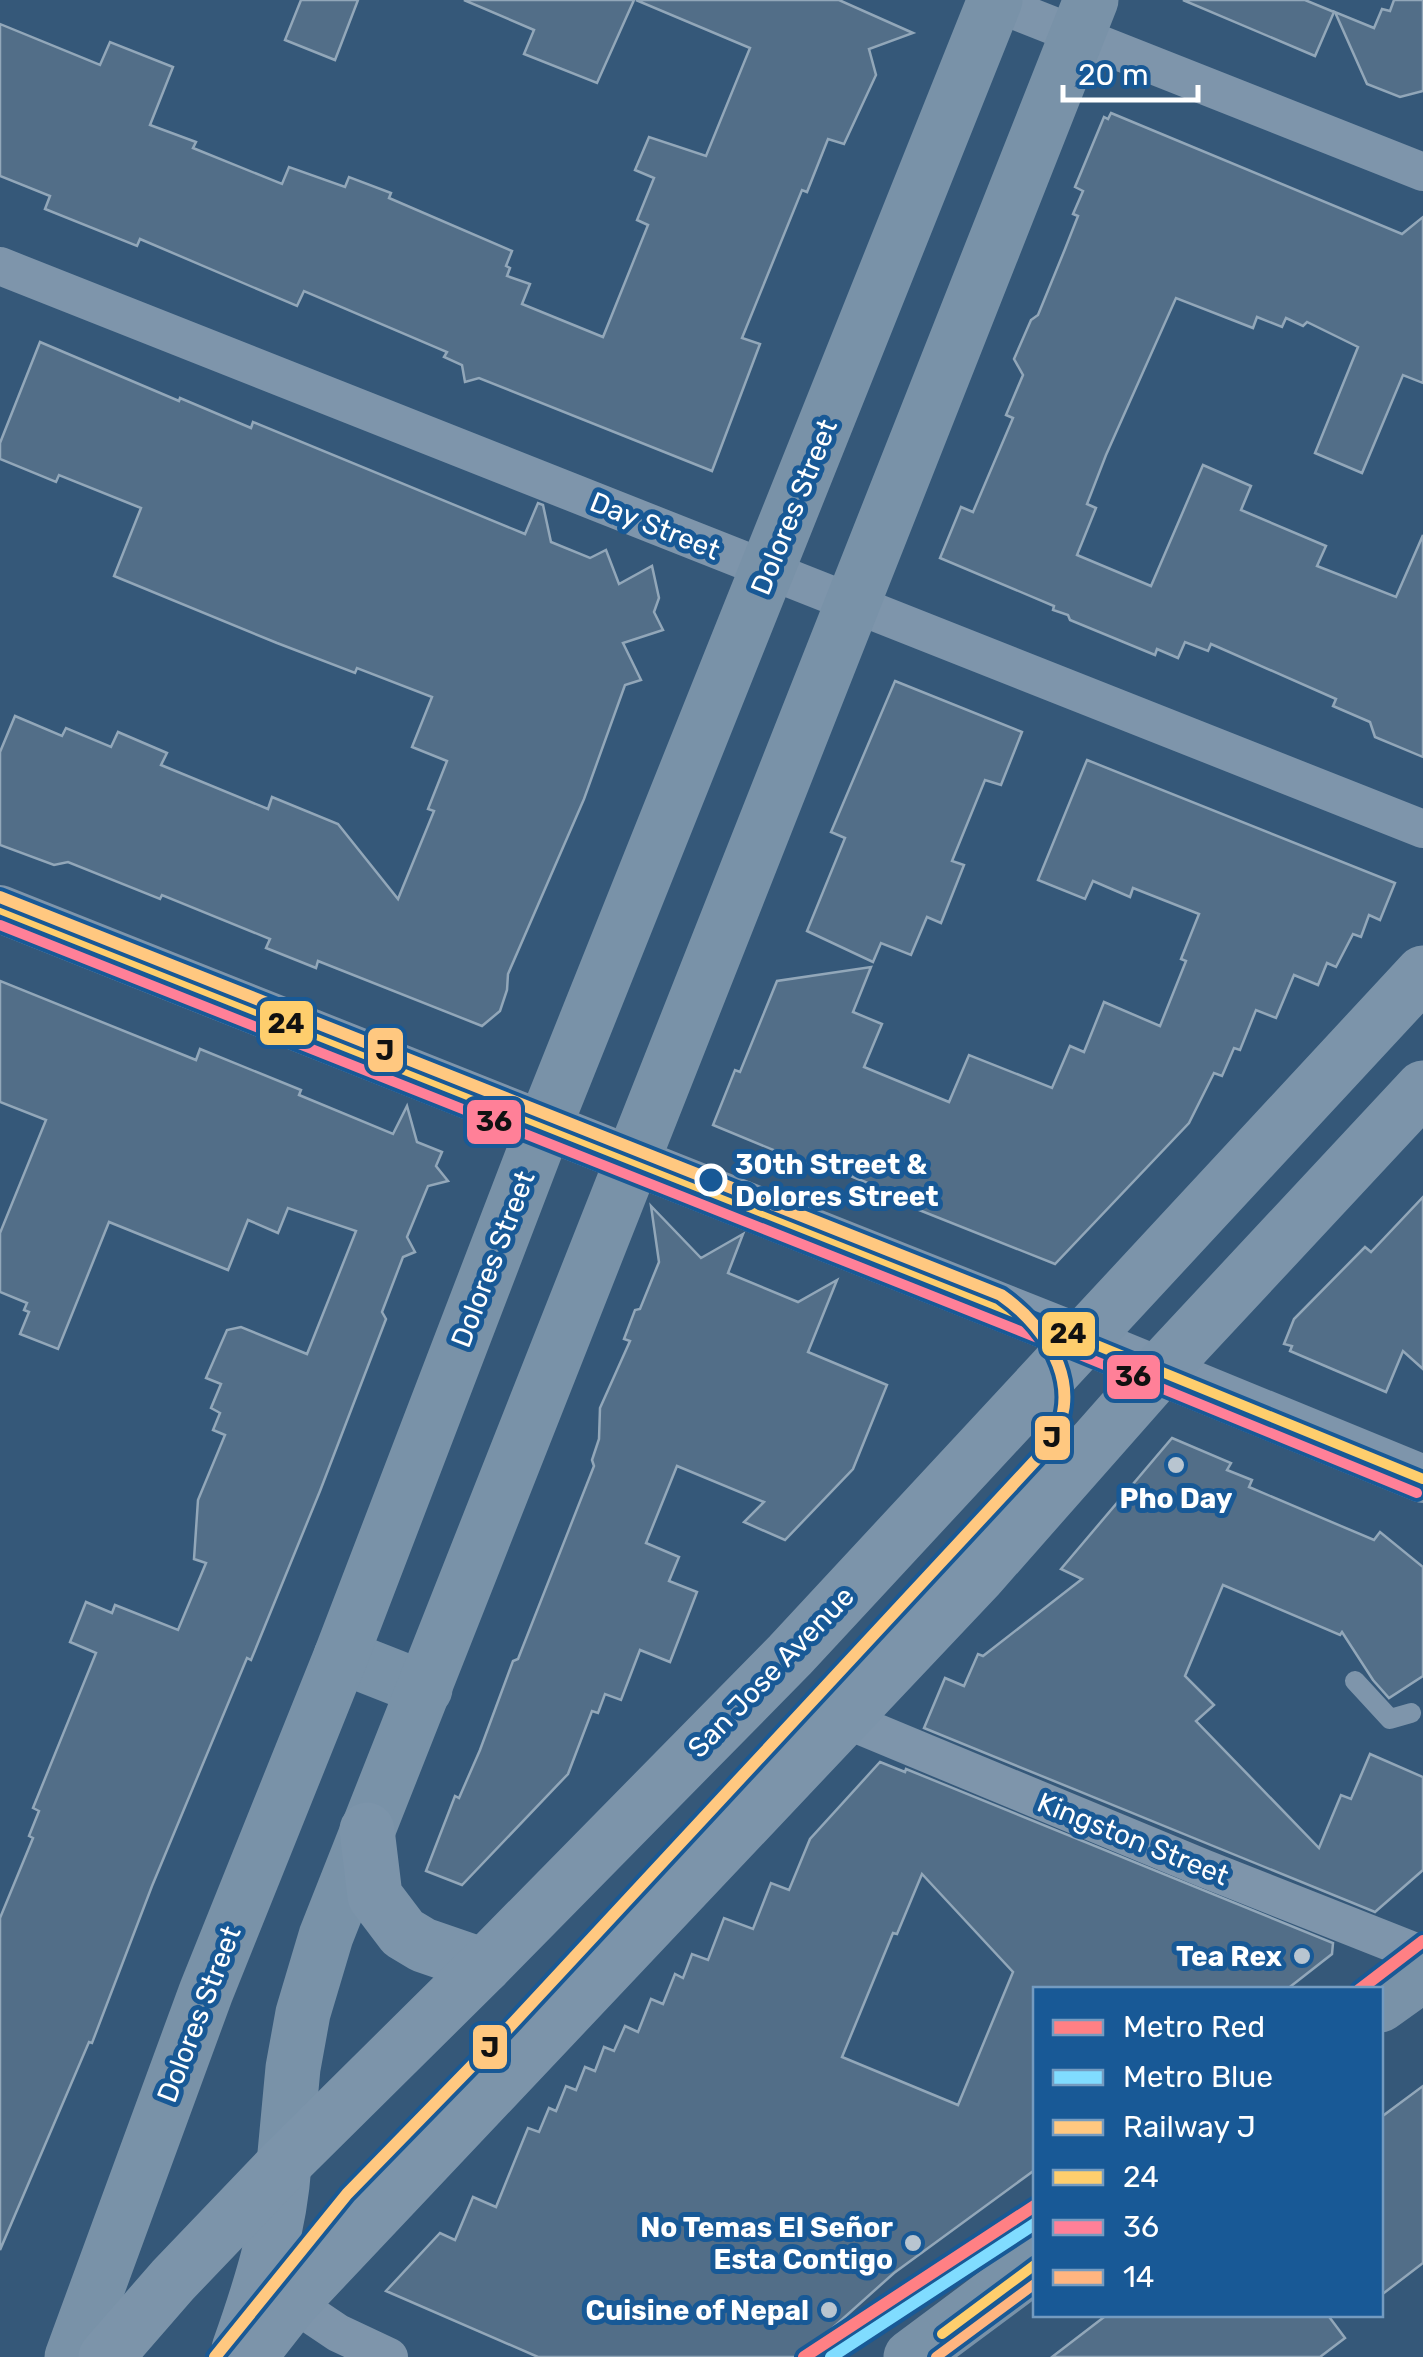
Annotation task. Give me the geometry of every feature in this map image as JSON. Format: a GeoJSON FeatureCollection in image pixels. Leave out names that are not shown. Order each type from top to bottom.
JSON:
{"type":"FeatureCollection","features":[{"type":"Feature","properties":{"kind":"main road","name":"Dolores Street"},"geometry":{"type":"LineString","coordinates":[[72,2357],[200,2008],[341,1656],[545,1126],[993,1]]}},
{"type":"Feature","properties":{"kind":"main road"},"geometry":{"type":"LineString","coordinates":[[236,2357],[282,2195],[293,2068],[303,2013],[326,1936],[1084,18]]}},
{"type":"Feature","properties":{"kind":"main road","name":"San Jose Avenue"},"geometry":{"type":"LineString","coordinates":[[106,2357],[284,2164],[790,1655],[1423,973]]}},
{"type":"Feature","properties":{"kind":"main road"},"geometry":{"type":"LineString","coordinates":[[248,2357],[292,2302],[980,1575],[1159,1371],[1423,1088]]}},
{"type":"Feature","properties":{"kind":"main road"},"geometry":{"type":"LineString","coordinates":[[341,1656],[424,1690]]}},
{"type":"Feature","properties":{"kind":"main road"},"geometry":{"type":"LineString","coordinates":[[367,1830],[375,1896],[403,1932],[423,1946],[484,1966]]}},
{"type":"Feature","properties":{"kind":"main road"},"geometry":{"type":"LineString","coordinates":[[1383,2004],[1423,1974]]}},
{"type":"Feature","properties":{"kind":"main road"},"geometry":{"type":"LineString","coordinates":[[938,2349],[1033,2267]]}},
{"type":"Feature","properties":{"kind":"street"},"geometry":{"type":"LineString","coordinates":[[993,1],[1084,18],[1423,172]]}},
{"type":"Feature","properties":{"kind":"street","name":"Day Street"},"geometry":{"type":"LineString","coordinates":[[0,266],[1423,829]]}},
{"type":"Feature","properties":{"kind":"street"},"geometry":{"type":"LineString","coordinates":[[0,909],[1423,1479]]}},
{"type":"Feature","properties":{"kind":"street","name":"Kingston Street"},"geometry":{"type":"LineString","coordinates":[[844,1719],[1423,1955]]}},
{"type":"Feature","properties":{"kind":"street"},"geometry":{"type":"LineString","coordinates":[[292,2302],[338,2334],[389,2357]]}},
{"type":"Feature","properties":{"kind":"lane"},"geometry":{"type":"LineString","coordinates":[[1355,1681],[1390,1719],[1419,1712]]}},
{"type":"Feature","properties":{"kind":"building"},"geometry":{"type":"Polygon","coordinates":[[[301,0],[358,0],[335,60],[285,40],[301,0]]]}},
{"type":"Feature","properties":{"kind":"building"},"geometry":{"type":"Polygon","coordinates":[[[464,0],[634,0],[597,83],[524,54],[534,30],[464,0]]]}},
{"type":"Feature","properties":{"kind":"building"},"geometry":{"type":"Polygon","coordinates":[[[636,0],[839,0],[913,33],[869,49],[876,75],[844,144],[828,139],[807,192],[802,190],[742,338],[760,344],[712,471],[479,378],[465,382],[462,365],[444,357],[447,352],[304,291],[297,306],[140,239],[137,246],[45,209],[50,196],[0,176],[0,24],[100,65],[110,42],[173,67],[150,125],[196,142],[193,148],[282,184],[289,167],[345,187],[349,177],[391,193],[389,198],[512,251],[507,276],[530,284],[522,304],[603,337],[648,225],[637,220],[654,178],[635,170],[649,137],[706,156],[750,48],[636,0]]]}},
{"type":"Feature","properties":{"kind":"building"},"geometry":{"type":"Polygon","coordinates":[[[1183,0],[1305,0],[1334,12],[1315,56],[1183,0]]]}},
{"type":"Feature","properties":{"kind":"building"},"geometry":{"type":"Polygon","coordinates":[[[1394,0],[1423,0],[1423,91],[1400,97],[1367,84],[1335,12],[1374,28],[1382,9],[1390,11],[1394,0]]]}},
{"type":"Feature","properties":{"kind":"building"},"geometry":{"type":"Polygon","coordinates":[[[1111,113],[1402,234],[1423,217],[1423,383],[1403,375],[1362,473],[1315,453],[1358,347],[1307,322],[1303,326],[1286,318],[1282,327],[1257,317],[1253,328],[1176,298],[1087,504],[1096,508],[1077,555],[1151,586],[1203,465],[1251,486],[1241,510],[1326,546],[1317,566],[1396,597],[1423,535],[1423,757],[1375,737],[1370,722],[1333,706],[1336,699],[1211,644],[1208,651],[1185,642],[1178,658],[1157,649],[1155,655],[1070,620],[1068,615],[1053,610],[1054,606],[940,558],[961,507],[973,512],[1013,418],[1006,415],[1023,375],[1014,359],[1031,320],[1038,315],[1065,249],[1083,191],[1075,187],[1104,117],[1108,119],[1111,113]]]}},
{"type":"Feature","properties":{"kind":"building"},"geometry":{"type":"Polygon","coordinates":[[[40,342],[179,401],[180,398],[251,428],[253,422],[525,534],[538,503],[543,505],[551,542],[590,558],[606,550],[619,584],[652,566],[659,598],[654,612],[663,630],[623,643],[641,680],[625,685],[584,799],[508,974],[500,1011],[482,1026],[318,961],[316,968],[266,948],[270,939],[162,895],[160,899],[68,862],[54,865],[0,845],[0,752],[15,716],[62,736],[66,728],[111,747],[118,732],[167,753],[161,765],[268,809],[272,797],[338,824],[398,899],[434,811],[428,809],[447,761],[412,747],[432,697],[357,668],[355,673],[114,576],[141,508],[59,475],[56,482],[0,459],[0,443],[40,342]]]}},
{"type":"Feature","properties":{"kind":"building"},"geometry":{"type":"Polygon","coordinates":[[[895,681],[1022,732],[1001,785],[985,780],[952,861],[964,865],[941,923],[927,917],[911,955],[881,943],[873,962],[807,931],[845,838],[831,832],[895,681]]]}},
{"type":"Feature","properties":{"kind":"building"},"geometry":{"type":"Polygon","coordinates":[[[1087,760],[1395,883],[1380,920],[1369,915],[1361,937],[1353,934],[1336,967],[1327,963],[1318,985],[1294,975],[1276,1018],[1256,1010],[1240,1050],[1234,1048],[1222,1076],[1214,1073],[1189,1123],[1055,1264],[909,1206],[911,1201],[824,1165],[822,1170],[713,1125],[735,1070],[740,1072],[777,981],[871,967],[853,1012],[882,1024],[864,1067],[949,1102],[969,1055],[1052,1088],[1070,1046],[1084,1052],[1104,1002],[1160,1026],[1186,961],[1181,959],[1199,914],[1133,888],[1130,897],[1093,881],[1085,899],[1038,880],[1087,760]]]}},
{"type":"Feature","properties":{"kind":"building"},"geometry":{"type":"Polygon","coordinates":[[[0,981],[196,1060],[200,1049],[301,1090],[299,1095],[393,1134],[407,1106],[417,1142],[442,1152],[436,1166],[448,1181],[428,1186],[407,1237],[415,1252],[403,1257],[382,1312],[386,1319],[320,1491],[152,1886],[92,2043],[89,2042],[0,2250],[0,1918],[33,1838],[29,1836],[39,1811],[33,1808],[96,1653],[70,1642],[86,1602],[112,1613],[115,1605],[178,1630],[206,1563],[194,1559],[198,1500],[225,1435],[213,1430],[220,1413],[211,1408],[221,1384],[206,1378],[227,1330],[241,1327],[307,1354],[356,1231],[288,1208],[278,1233],[248,1220],[228,1270],[109,1222],[58,1349],[20,1334],[29,1312],[24,1310],[27,1303],[0,1292],[0,1233],[46,1120],[0,1102],[0,981]]]}},
{"type":"Feature","properties":{"kind":"building"},"geometry":{"type":"Polygon","coordinates":[[[1423,1197],[1423,1369],[1403,1351],[1386,1392],[1290,1351],[1292,1346],[1284,1344],[1294,1319],[1365,1247],[1371,1252],[1423,1197]]]}},
{"type":"Feature","properties":{"kind":"building"},"geometry":{"type":"Polygon","coordinates":[[[651,1206],[701,1258],[743,1234],[728,1273],[798,1302],[837,1280],[808,1352],[887,1385],[853,1469],[785,1540],[744,1522],[764,1502],[677,1466],[646,1543],[679,1557],[669,1581],[697,1592],[670,1662],[640,1650],[621,1700],[605,1694],[598,1713],[592,1711],[568,1774],[462,1885],[426,1871],[455,1796],[459,1798],[480,1750],[513,1661],[518,1659],[594,1466],[600,1408],[630,1341],[624,1339],[635,1310],[640,1309],[659,1262],[651,1206]]]}},
{"type":"Feature","properties":{"kind":"building"},"geometry":{"type":"Polygon","coordinates":[[[1172,1438],[1231,1463],[1227,1470],[1252,1480],[1249,1487],[1374,1540],[1380,1532],[1423,1567],[1423,1676],[1389,1698],[1342,1632],[1340,1635],[1223,1585],[1185,1676],[1214,1705],[1196,1721],[1319,1848],[1341,1795],[1351,1799],[1370,1754],[1423,1777],[1423,1870],[1375,1912],[924,1728],[945,1678],[964,1686],[978,1654],[983,1656],[1082,1579],[1061,1569],[1172,1438]]]}},
{"type":"Feature","properties":{"kind":"building"},"geometry":{"type":"Polygon","coordinates":[[[880,1762],[905,1772],[906,1769],[1333,1943],[1332,1954],[1290,1987],[1033,1987],[1033,2171],[894,2273],[800,2357],[538,2357],[386,2291],[440,2233],[455,2240],[473,2197],[496,2207],[528,2128],[539,2132],[549,2108],[556,2111],[566,2086],[576,2090],[585,2067],[595,2071],[604,2047],[614,2051],[625,2026],[638,2032],[651,1999],[663,2004],[675,1974],[683,1978],[692,1954],[708,1960],[724,1918],[753,1929],[771,1883],[789,1890],[810,1839],[880,1762]],[[922,1874],[842,2057],[958,2105],[1013,1972],[922,1874]]]}},
{"type":"Feature","properties":{"kind":"building"},"geometry":{"type":"Polygon","coordinates":[[[1423,2086],[1423,2263],[1383,2294],[1383,2116],[1423,2086]]]}},
{"type":"Feature","properties":{"kind":"building"},"geometry":{"type":"Polygon","coordinates":[[[1104,2317],[1329,2317],[1345,2338],[1320,2357],[1052,2357],[1104,2317]]]}},
{"type":"Feature","properties":{"kind":"metro line","name":"Red"},"geometry":{"type":"LineString","coordinates":[[1363,1987],[1423,1941]]}},
{"type":"Feature","properties":{"kind":"metro line","name":"Red"},"geometry":{"type":"LineString","coordinates":[[804,2357],[1033,2207]]}},
{"type":"Feature","properties":{"kind":"metro line","name":"Blue"},"geometry":{"type":"LineString","coordinates":[[831,2357],[1033,2225]]}},
{"type":"Feature","properties":{"kind":"rail line","name":"J"},"geometry":{"type":"LineString","coordinates":[[0,897],[1001,1295],[1035,1326],[1058,1365],[1064,1386],[1058,1429],[1045,1450],[501,2036],[347,2194],[215,2357]]}},
{"type":"Feature","properties":{"kind":"transit line","name":"24"},"geometry":{"type":"LineString","coordinates":[[0,909],[1423,1479]]}},
{"type":"Feature","properties":{"kind":"transit line","name":"36"},"geometry":{"type":"LineString","coordinates":[[0,925],[1417,1493]]}},
{"type":"Feature","properties":{"kind":"transit line","name":"24"},"geometry":{"type":"LineString","coordinates":[[942,2334],[1033,2266]]}},
{"type":"Feature","properties":{"kind":"transit line","name":"14"},"geometry":{"type":"LineString","coordinates":[[936,2357],[1033,2285]]}},
{"type":"Feature","properties":{"kind":"place","name":"30th Street & Dolores Street"},"geometry":{"type":"Point","coordinates":[711,1180]}},
{"type":"Feature","properties":{"kind":"place","name":"Pho Day"},"geometry":{"type":"Point","coordinates":[1176,1465]}},
{"type":"Feature","properties":{"kind":"place","name":"Tea Rex"},"geometry":{"type":"Point","coordinates":[1302,1956]}},
{"type":"Feature","properties":{"kind":"place","name":"No Temas El Señor Esta Contigo"},"geometry":{"type":"Point","coordinates":[913,2243]}},
{"type":"Feature","properties":{"kind":"place","name":"Cuisine of Nepal"},"geometry":{"type":"Point","coordinates":[829,2310]}}]}
